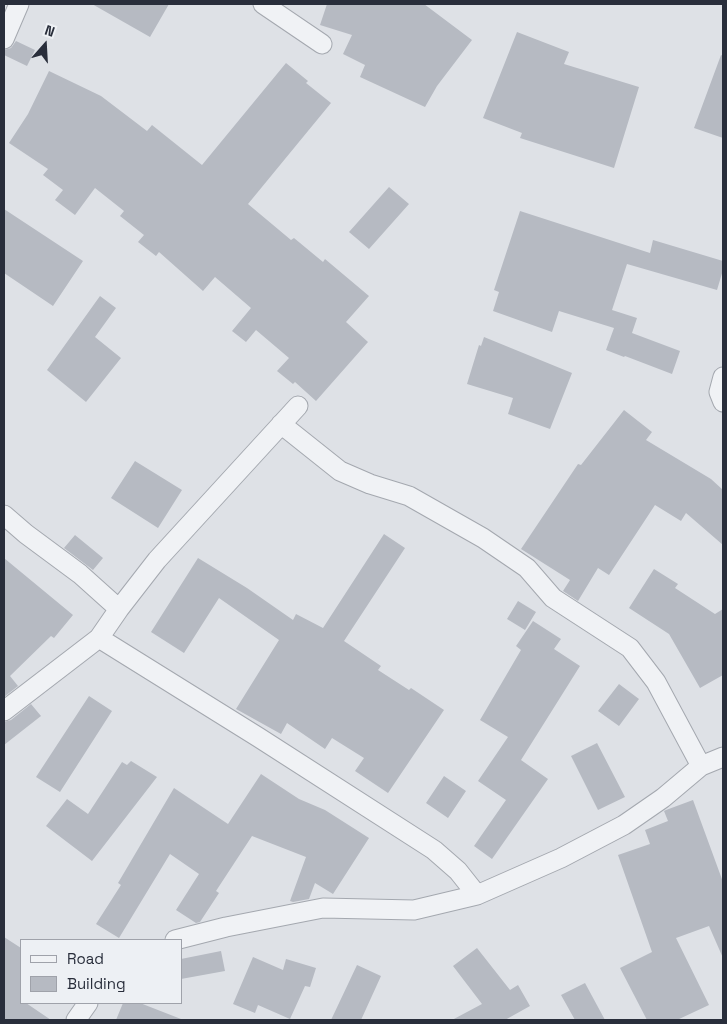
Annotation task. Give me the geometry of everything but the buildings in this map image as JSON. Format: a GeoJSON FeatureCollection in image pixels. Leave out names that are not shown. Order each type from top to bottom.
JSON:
{"type":"FeatureCollection","features":[{"type":"Feature","properties":{"kind":"street"},"geometry":{"type":"LineString","coordinates":[[4,39],[19,4]]}},
{"type":"Feature","properties":{"kind":"street"},"geometry":{"type":"LineString","coordinates":[[263,4],[322,44]]}},
{"type":"Feature","properties":{"kind":"street"},"geometry":{"type":"LineString","coordinates":[[723,377],[719,392],[723,402]]}},
{"type":"Feature","properties":{"kind":"street"},"geometry":{"type":"LineString","coordinates":[[4,711],[99,638],[157,560],[298,406]]}},
{"type":"Feature","properties":{"kind":"street"},"geometry":{"type":"LineString","coordinates":[[281,424],[340,471],[370,484],[409,496],[483,538],[527,568],[553,598],[630,648],[656,682],[701,766]]}},
{"type":"Feature","properties":{"kind":"street"},"geometry":{"type":"LineString","coordinates":[[4,515],[26,534],[80,574],[119,609]]}},
{"type":"Feature","properties":{"kind":"street"},"geometry":{"type":"LineString","coordinates":[[99,638],[434,850],[458,871],[477,895]]}},
{"type":"Feature","properties":{"kind":"street"},"geometry":{"type":"LineString","coordinates":[[179,939],[323,908],[414,910],[477,895],[561,858],[624,825],[662,798],[701,766],[723,757]]}},
{"type":"Feature","properties":{"kind":"street"},"geometry":{"type":"LineString","coordinates":[[76,1020],[87,1004]]}}]}
